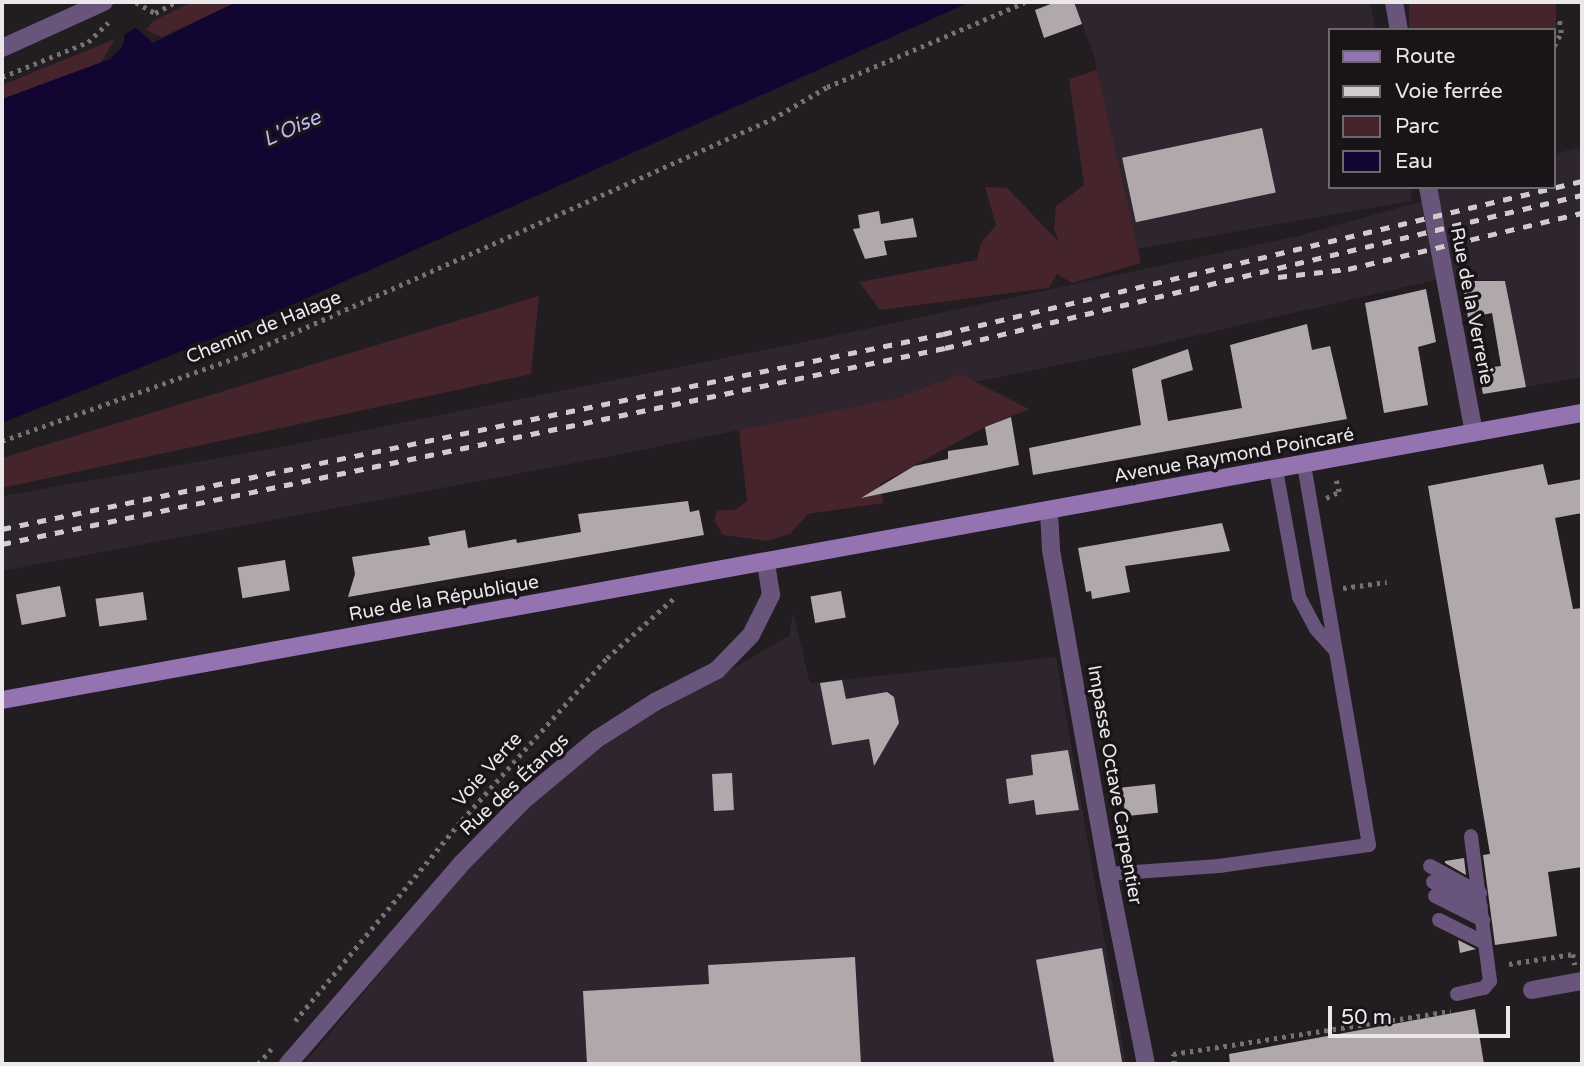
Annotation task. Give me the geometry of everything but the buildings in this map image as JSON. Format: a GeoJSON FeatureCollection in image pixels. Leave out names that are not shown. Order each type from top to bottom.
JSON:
{"type":"FeatureCollection","features":[{"type":"Feature","properties":{"kind":"main road","name":"Avenue Raymond Poincaré"},"geometry":{"type":"LineString","coordinates":[[893,540],[1582,413]]}},
{"type":"Feature","properties":{"kind":"main road","name":"Rue de la République"},"geometry":{"type":"LineString","coordinates":[[2,700],[893,540]]}},
{"type":"Feature","properties":{"kind":"street"},"geometry":{"type":"LineString","coordinates":[[1394,2],[1399,28]]}},
{"type":"Feature","properties":{"kind":"street"},"geometry":{"type":"LineString","coordinates":[[2,48],[107,7]]}},
{"type":"Feature","properties":{"kind":"street","name":"Rue de la Verrerie"},"geometry":{"type":"LineString","coordinates":[[1428,189],[1474,433]]}},
{"type":"Feature","properties":{"kind":"street","name":"Impasse Octave Carpentier"},"geometry":{"type":"LineString","coordinates":[[1048,511],[1108,874],[1146,1064]]}},
{"type":"Feature","properties":{"kind":"street","name":"Rue des Étangs"},"geometry":{"type":"LineString","coordinates":[[289,1064],[462,863],[525,799],[597,739],[654,702],[718,670],[751,635],[771,595],[766,563]]}},
{"type":"Feature","properties":{"kind":"street"},"geometry":{"type":"LineString","coordinates":[[1532,990],[1582,981]]}},
{"type":"Feature","properties":{"kind":"lane"},"geometry":{"type":"LineString","coordinates":[[1108,874],[1219,866],[1370,845],[1334,649],[1332,612],[1304,465]]}},
{"type":"Feature","properties":{"kind":"lane"},"geometry":{"type":"LineString","coordinates":[[1276,470],[1299,597],[1316,629],[1334,649]]}},
{"type":"Feature","properties":{"kind":"lane"},"geometry":{"type":"LineString","coordinates":[[1458,1002],[1484,988],[1490,981],[1471,836]]}},
{"type":"Feature","properties":{"kind":"lane"},"geometry":{"type":"LineString","coordinates":[[1430,866],[1483,925]]}},
{"type":"Feature","properties":{"kind":"lane"},"geometry":{"type":"LineString","coordinates":[[1437,908],[1483,925]]}},
{"type":"Feature","properties":{"kind":"lane"},"geometry":{"type":"LineString","coordinates":[[1437,908],[1483,925]]}},
{"type":"Feature","properties":{"kind":"lane"},"geometry":{"type":"LineString","coordinates":[[1437,908],[1483,925]]}},
{"type":"Feature","properties":{"kind":"path"},"geometry":{"type":"LineString","coordinates":[[136,2],[155,13],[176,2]]}},
{"type":"Feature","properties":{"kind":"path","name":"Chemin de Halage"},"geometry":{"type":"LineString","coordinates":[[2,441],[244,355],[772,119],[827,87],[1025,2]]}},
{"type":"Feature","properties":{"kind":"path"},"geometry":{"type":"LineString","coordinates":[[2,77],[88,42],[107,27],[107,7]]}},
{"type":"Feature","properties":{"kind":"path"},"geometry":{"type":"LineString","coordinates":[[1556,42],[1561,33],[1559,18]]}},
{"type":"Feature","properties":{"kind":"path"},"geometry":{"type":"LineString","coordinates":[[1372,584],[1387,582]]}},
{"type":"Feature","properties":{"kind":"path","name":"Voie Verte"},"geometry":{"type":"LineString","coordinates":[[289,1028],[462,820],[598,668],[670,603]]}},
{"type":"Feature","properties":{"kind":"path"},"geometry":{"type":"LineString","coordinates":[[1174,1064],[1173,1055],[1458,1002]]}},
{"type":"Feature","properties":{"kind":"path"},"geometry":{"type":"LineString","coordinates":[[258,1064],[273,1046]]}},
{"type":"Feature","properties":{"kind":"shaded area"},"geometry":{"type":"Polygon","coordinates":[[[1074,2],[1370,2],[1376,28],[1328,28],[1328,189],[1411,189],[1411,201],[1136,249],[1094,56],[1074,2]]]}},
{"type":"Feature","properties":{"kind":"shaded area"},"geometry":{"type":"Polygon","coordinates":[[[1582,147],[1582,377],[1526,387],[1505,281],[1444,278],[1142,348],[612,456],[2,571],[2,496],[276,448],[819,339],[1298,236],[1430,199],[1429,193],[1436,189],[1556,189],[1556,154],[1582,147]]]}},
{"type":"Feature","properties":{"kind":"shaded area"},"geometry":{"type":"Polygon","coordinates":[[[793,612],[810,683],[1056,657],[1126,1064],[304,1064],[481,852],[540,795],[619,734],[789,636],[793,612]]]}},
{"type":"Feature","properties":{"kind":"green space"},"geometry":{"type":"Polygon","coordinates":[[[192,2],[237,2],[162,37],[146,30],[153,21],[192,2]]]}},
{"type":"Feature","properties":{"kind":"green space"},"geometry":{"type":"Polygon","coordinates":[[[1409,2],[1556,2],[1556,28],[1409,28],[1409,2]]]}},
{"type":"Feature","properties":{"kind":"green space"},"geometry":{"type":"Polygon","coordinates":[[[115,39],[95,72],[2,104],[2,85],[115,39]]]}},
{"type":"Feature","properties":{"kind":"green space"},"geometry":{"type":"Polygon","coordinates":[[[1097,70],[1141,263],[1072,283],[1057,274],[1049,288],[880,310],[859,282],[977,260],[981,243],[996,225],[985,187],[1007,188],[1059,242],[1054,229],[1056,206],[1084,185],[1069,79],[1097,70]]]}},
{"type":"Feature","properties":{"kind":"green space"},"geometry":{"type":"Polygon","coordinates":[[[539,296],[531,374],[2,488],[2,458],[539,296]]]}},
{"type":"Feature","properties":{"kind":"green space"},"geometry":{"type":"Polygon","coordinates":[[[960,374],[1029,409],[985,427],[880,484],[883,503],[808,514],[790,534],[767,541],[723,535],[714,520],[717,510],[735,510],[747,501],[739,430],[901,397],[960,374]]]}},
{"type":"Feature","properties":{"kind":"water","name":"L'Oise"},"geometry":{"type":"Polygon","coordinates":[[[236,2],[970,2],[247,325],[2,423],[2,99],[110,59],[123,46],[125,34],[136,28],[153,43],[236,2]]]}},
{"type":"Feature","properties":{"kind":"railway"},"geometry":{"type":"LineString","coordinates":[[1556,187],[1582,181]]}},
{"type":"Feature","properties":{"kind":"railway"},"geometry":{"type":"LineString","coordinates":[[2,529],[943,334],[1549,189]]}},
{"type":"Feature","properties":{"kind":"railway"},"geometry":{"type":"LineString","coordinates":[[2,544],[945,348],[1582,195]]}},
{"type":"Feature","properties":{"kind":"railway"},"geometry":{"type":"LineString","coordinates":[[1278,277],[1348,269],[1582,213]]}}]}
